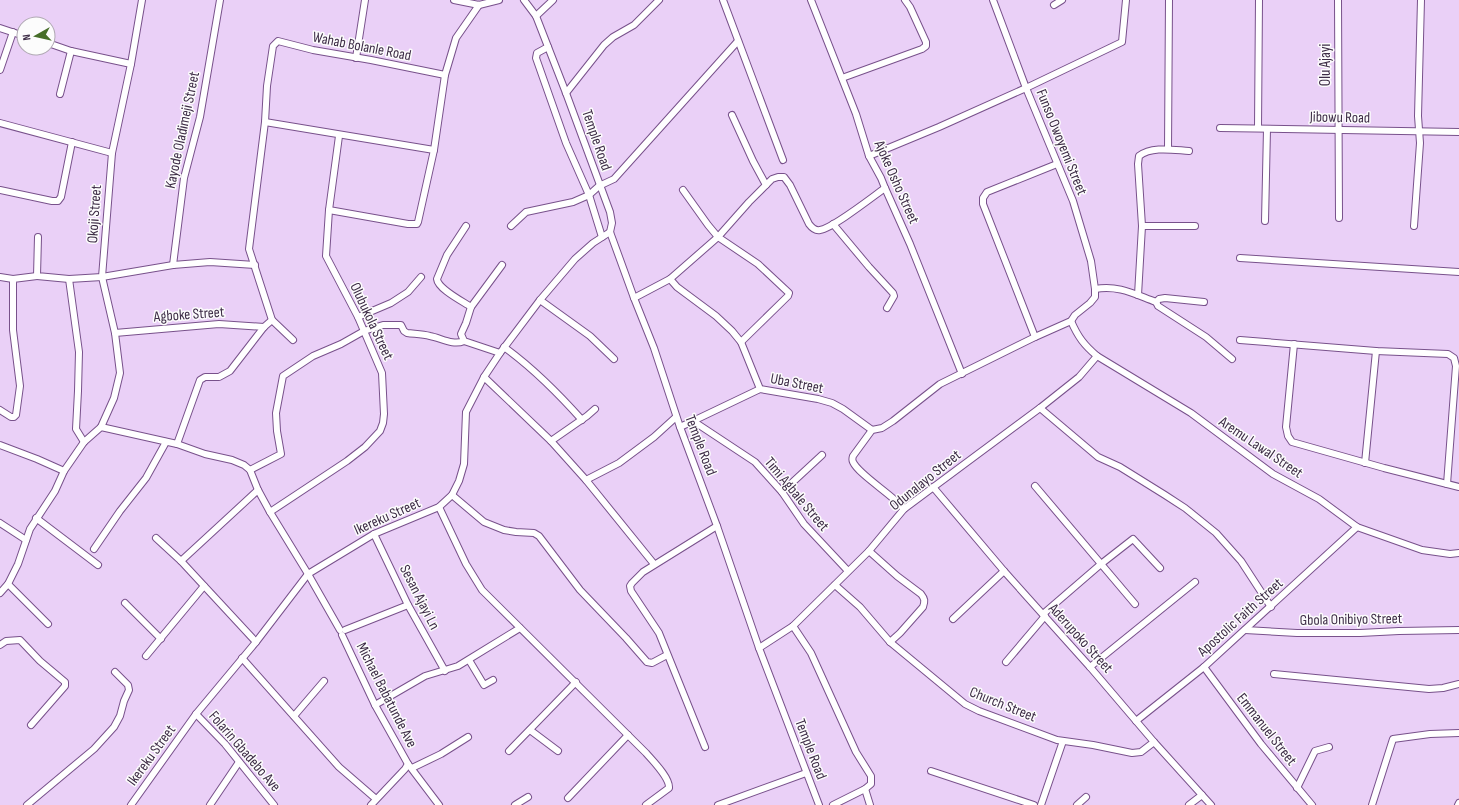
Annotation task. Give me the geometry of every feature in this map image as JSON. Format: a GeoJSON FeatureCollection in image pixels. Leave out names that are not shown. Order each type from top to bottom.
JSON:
{"type":"FeatureCollection","features":[{"type":"Feature","properties":{"kind":"street","name":"Okoji Street"},"geometry":{"type":"LineString","coordinates":[[100,427],[114,398],[120,373],[116,333],[102,277],[112,153],[131,64],[142,0]]}},
{"type":"Feature","properties":{"kind":"street","name":"Kayode Oladimeji Street"},"geometry":{"type":"LineString","coordinates":[[173,265],[184,178],[200,116],[220,0]]}},
{"type":"Feature","properties":{"kind":"street"},"geometry":{"type":"LineString","coordinates":[[356,58],[365,0]]}},
{"type":"Feature","properties":{"kind":"street"},"geometry":{"type":"LineString","coordinates":[[454,0],[478,5],[499,0]]}},
{"type":"Feature","properties":{"kind":"street","name":"Temple Road"},"geometry":{"type":"LineString","coordinates":[[524,0],[535,15],[548,47],[610,212],[612,223],[610,232],[654,348],[676,417],[717,526],[758,648],[819,805]]}},
{"type":"Feature","properties":{"kind":"street"},"geometry":{"type":"LineString","coordinates":[[535,15],[553,0]]}},
{"type":"Feature","properties":{"kind":"street"},"geometry":{"type":"LineString","coordinates":[[566,92],[604,45],[634,25],[659,0]]}},
{"type":"Feature","properties":{"kind":"street"},"geometry":{"type":"LineString","coordinates":[[723,0],[783,160]]}},
{"type":"Feature","properties":{"kind":"street","name":"Ajoke Osho Street"},"geometry":{"type":"LineString","coordinates":[[811,0],[856,114],[869,156],[881,178],[910,244],[962,374]]}},
{"type":"Feature","properties":{"kind":"street"},"geometry":{"type":"LineString","coordinates":[[842,78],[922,49],[926,46],[926,42],[910,7],[905,0]]}},
{"type":"Feature","properties":{"kind":"street","name":"Funso Owoyemi Street"},"geometry":{"type":"LineString","coordinates":[[993,0],[1026,88],[1074,207],[1091,261],[1095,289],[1094,297],[1090,303],[1075,315],[1072,321]]}},
{"type":"Feature","properties":{"kind":"street"},"geometry":{"type":"LineString","coordinates":[[1054,5],[1062,0]]}},
{"type":"Feature","properties":{"kind":"street"},"geometry":{"type":"LineString","coordinates":[[869,156],[939,127],[1026,88],[1122,42],[1126,0]]}},
{"type":"Feature","properties":{"kind":"street"},"geometry":{"type":"LineString","coordinates":[[1168,149],[1169,0]]}},
{"type":"Feature","properties":{"kind":"street"},"geometry":{"type":"LineString","coordinates":[[1258,128],[1260,0]]}},
{"type":"Feature","properties":{"kind":"street","name":"Olu Ajayi"},"geometry":{"type":"LineString","coordinates":[[1338,0],[1339,218]]}},
{"type":"Feature","properties":{"kind":"street"},"geometry":{"type":"LineString","coordinates":[[1414,226],[1420,143],[1418,116],[1421,0]]}},
{"type":"Feature","properties":{"kind":"street"},"geometry":{"type":"LineString","coordinates":[[339,136],[329,210],[416,224],[418,222],[434,150],[445,75],[456,38],[478,5]]}},
{"type":"Feature","properties":{"kind":"street"},"geometry":{"type":"LineString","coordinates":[[0,28],[16,33]]}},
{"type":"Feature","properties":{"kind":"street"},"geometry":{"type":"LineString","coordinates":[[0,70],[13,32]]}},
{"type":"Feature","properties":{"kind":"street"},"geometry":{"type":"LineString","coordinates":[[511,226],[526,212],[573,202],[589,195],[599,186],[614,179],[738,41]]}},
{"type":"Feature","properties":{"kind":"street","name":"Wahab Bolanle Road"},"geometry":{"type":"LineString","coordinates":[[265,122],[267,86],[273,46],[278,42],[445,75]]}},
{"type":"Feature","properties":{"kind":"street"},"geometry":{"type":"LineString","coordinates":[[56,46],[70,51],[131,64]]}},
{"type":"Feature","properties":{"kind":"street"},"geometry":{"type":"LineString","coordinates":[[548,47],[536,53],[536,58],[566,143],[589,195],[602,237]]}},
{"type":"Feature","properties":{"kind":"street"},"geometry":{"type":"LineString","coordinates":[[60,94],[70,51]]}},
{"type":"Feature","properties":{"kind":"street"},"geometry":{"type":"LineString","coordinates":[[732,115],[752,161],[766,185]]}},
{"type":"Feature","properties":{"kind":"street"},"geometry":{"type":"LineString","coordinates":[[293,340],[272,320],[249,249],[265,122],[339,136],[434,150]]}},
{"type":"Feature","properties":{"kind":"street"},"geometry":{"type":"LineString","coordinates":[[0,123],[112,153]]}},
{"type":"Feature","properties":{"kind":"street","name":"Jibowu Road"},"geometry":{"type":"LineString","coordinates":[[1220,128],[1459,132]]}},
{"type":"Feature","properties":{"kind":"street"},"geometry":{"type":"LineString","coordinates":[[1265,221],[1268,129]]}},
{"type":"Feature","properties":{"kind":"street"},"geometry":{"type":"LineString","coordinates":[[0,190],[58,201],[61,197],[72,142]]}},
{"type":"Feature","properties":{"kind":"street"},"geometry":{"type":"LineString","coordinates":[[1138,295],[1142,226],[1138,164],[1139,156],[1145,152],[1168,149],[1189,151]]}},
{"type":"Feature","properties":{"kind":"street"},"geometry":{"type":"LineString","coordinates":[[1035,337],[983,204],[983,198],[987,192],[1057,164]]}},
{"type":"Feature","properties":{"kind":"street"},"geometry":{"type":"LineString","coordinates":[[634,298],[670,279],[718,237],[772,179],[784,177],[790,185],[813,229],[819,230],[833,224],[885,188]]}},
{"type":"Feature","properties":{"kind":"street"},"geometry":{"type":"LineString","coordinates":[[683,190],[718,237],[758,264],[789,293],[788,296],[741,342]]}},
{"type":"Feature","properties":{"kind":"street","name":"Olubukola Street"},"geometry":{"type":"LineString","coordinates":[[270,512],[347,461],[365,447],[380,432],[383,423],[382,373],[362,325],[326,256],[329,210]]}},
{"type":"Feature","properties":{"kind":"street"},"geometry":{"type":"LineString","coordinates":[[833,224],[893,293],[894,296],[887,308]]}},
{"type":"Feature","properties":{"kind":"street"},"geometry":{"type":"LineString","coordinates":[[466,226],[447,255],[437,279],[439,286],[471,307]]}},
{"type":"Feature","properties":{"kind":"street"},"geometry":{"type":"LineString","coordinates":[[1142,226],[1195,226]]}},
{"type":"Feature","properties":{"kind":"street","name":"Ikereku Street"},"geometry":{"type":"LineString","coordinates":[[131,805],[196,714],[256,642],[308,574],[374,534],[439,507],[452,495],[461,477],[464,464],[466,412],[484,377],[502,350],[540,300],[575,259],[593,243],[610,232]]}},
{"type":"Feature","properties":{"kind":"street"},"geometry":{"type":"LineString","coordinates":[[37,276],[38,237]]}},
{"type":"Feature","properties":{"kind":"street"},"geometry":{"type":"LineString","coordinates":[[1240,258],[1459,272]]}},
{"type":"Feature","properties":{"kind":"street"},"geometry":{"type":"LineString","coordinates":[[0,277],[13,279],[37,276],[69,279],[102,277],[173,265],[210,262],[255,265]]}},
{"type":"Feature","properties":{"kind":"street"},"geometry":{"type":"LineString","coordinates":[[464,341],[461,334],[471,307],[502,265]]}},
{"type":"Feature","properties":{"kind":"street"},"geometry":{"type":"LineString","coordinates":[[0,593],[8,584],[18,564],[30,529],[55,491],[64,471],[84,442],[100,427],[177,444],[205,454],[238,462],[250,470],[281,454],[277,432],[276,413],[284,376],[313,356],[341,344],[390,303],[408,292],[421,277]]}},
{"type":"Feature","properties":{"kind":"street"},"geometry":{"type":"LineString","coordinates":[[0,410],[11,417],[16,415],[20,386],[13,330],[13,279]]}},
{"type":"Feature","properties":{"kind":"street"},"geometry":{"type":"LineString","coordinates":[[69,279],[79,352],[76,429],[84,442]]}},
{"type":"Feature","properties":{"kind":"street"},"geometry":{"type":"LineString","coordinates":[[670,279],[677,287],[716,316],[732,331],[741,342],[760,388]]}},
{"type":"Feature","properties":{"kind":"street"},"geometry":{"type":"LineString","coordinates":[[1095,289],[1109,287],[1117,288],[1156,302],[1158,306],[1206,336],[1232,359]]}},
{"type":"Feature","properties":{"kind":"street"},"geometry":{"type":"LineString","coordinates":[[1156,302],[1159,299],[1165,298],[1204,302]]}},
{"type":"Feature","properties":{"kind":"street"},"geometry":{"type":"LineString","coordinates":[[540,300],[590,336],[614,359]]}},
{"type":"Feature","properties":{"kind":"street"},"geometry":{"type":"LineString","coordinates":[[177,444],[200,380],[205,377],[219,377],[230,371],[264,327],[272,320]]}},
{"type":"Feature","properties":{"kind":"street"},"geometry":{"type":"LineString","coordinates":[[904,509],[899,502],[854,464],[853,456],[872,430],[882,428],[940,384],[1035,337],[1072,321]]}},
{"type":"Feature","properties":{"kind":"street","name":"Aremu Lawal Street"},"geometry":{"type":"LineString","coordinates":[[1072,321],[1077,334],[1086,346],[1098,356],[1191,413],[1273,474],[1319,499],[1357,527],[1422,550],[1450,554],[1459,553]]}},
{"type":"Feature","properties":{"kind":"street","name":"Agboke Street"},"geometry":{"type":"LineString","coordinates":[[116,333],[219,324],[264,327]]}},
{"type":"Feature","properties":{"kind":"street"},"geometry":{"type":"LineString","coordinates":[[362,325],[401,325],[407,333],[430,336],[461,343],[464,341],[502,350],[523,361],[551,386],[582,420]]}},
{"type":"Feature","properties":{"kind":"street"},"geometry":{"type":"LineString","coordinates":[[1240,340],[1376,351],[1448,354],[1454,358],[1456,366],[1447,484]]}},
{"type":"Feature","properties":{"kind":"street"},"geometry":{"type":"LineString","coordinates":[[1294,344],[1286,427],[1288,436],[1292,442],[1365,463],[1459,487]]}},
{"type":"Feature","properties":{"kind":"street"},"geometry":{"type":"LineString","coordinates":[[1365,463],[1376,351]]}},
{"type":"Feature","properties":{"kind":"street","name":"Odunalayo Street"},"geometry":{"type":"LineString","coordinates":[[758,648],[793,626],[869,551],[904,509],[1040,408],[1079,377],[1098,356]]}},
{"type":"Feature","properties":{"kind":"street"},"geometry":{"type":"LineString","coordinates":[[484,377],[551,441],[586,480],[654,564]]}},
{"type":"Feature","properties":{"kind":"street","name":"Uba Street"},"geometry":{"type":"LineString","coordinates":[[693,422],[760,388],[818,398],[832,403],[872,430]]}},
{"type":"Feature","properties":{"kind":"street"},"geometry":{"type":"LineString","coordinates":[[551,441],[582,420],[594,408]]}},
{"type":"Feature","properties":{"kind":"street"},"geometry":{"type":"LineString","coordinates":[[1040,408],[1098,457],[1120,467],[1165,494],[1216,533],[1241,561],[1271,607]]}},
{"type":"Feature","properties":{"kind":"street"},"geometry":{"type":"LineString","coordinates":[[586,480],[619,463],[654,437],[676,417]]}},
{"type":"Feature","properties":{"kind":"street"},"geometry":{"type":"LineString","coordinates":[[680,427],[693,422]]}},
{"type":"Feature","properties":{"kind":"street","name":"Timi Agbale Street"},"geometry":{"type":"LineString","coordinates":[[693,422],[755,462],[782,492],[804,524],[848,571]]}},
{"type":"Feature","properties":{"kind":"street"},"geometry":{"type":"LineString","coordinates":[[94,549],[120,511],[146,478],[166,442]]}},
{"type":"Feature","properties":{"kind":"street"},"geometry":{"type":"LineString","coordinates":[[0,444],[64,471]]}},
{"type":"Feature","properties":{"kind":"street"},"geometry":{"type":"LineString","coordinates":[[782,492],[822,455]]}},
{"type":"Feature","properties":{"kind":"street","name":"Michael Babatunde Ave"},"geometry":{"type":"LineString","coordinates":[[250,470],[258,490],[270,512],[343,631],[375,705],[410,766],[439,805]]}},
{"type":"Feature","properties":{"kind":"street"},"geometry":{"type":"LineString","coordinates":[[1035,486],[1135,604]]}},
{"type":"Feature","properties":{"kind":"street","name":"Aderupoko Street"},"geometry":{"type":"LineString","coordinates":[[933,487],[1004,572],[1090,666],[1154,742],[1211,805]]}},
{"type":"Feature","properties":{"kind":"street"},"geometry":{"type":"LineString","coordinates":[[181,561],[258,490]]}},
{"type":"Feature","properties":{"kind":"street"},"geometry":{"type":"LineString","coordinates":[[452,495],[484,522],[510,531],[534,533],[539,536],[580,590],[647,662],[652,663],[667,655]]}},
{"type":"Feature","properties":{"kind":"street"},"geometry":{"type":"LineString","coordinates":[[439,507],[466,564],[482,590],[646,753],[667,778],[669,788],[646,805]]}},
{"type":"Feature","properties":{"kind":"street"},"geometry":{"type":"LineString","coordinates":[[36,518],[98,565]]}},
{"type":"Feature","properties":{"kind":"street"},"geometry":{"type":"LineString","coordinates":[[0,523],[26,540]]}},
{"type":"Feature","properties":{"kind":"street"},"geometry":{"type":"LineString","coordinates":[[705,748],[659,633],[631,591],[630,586],[643,572],[654,564],[717,526]]}},
{"type":"Feature","properties":{"kind":"street","name":"Apostolic Faith Street"},"geometry":{"type":"LineString","coordinates":[[1136,721],[1204,667],[1357,527]]}},
{"type":"Feature","properties":{"kind":"street","name":"Sesan Ajayi Ln"},"geometry":{"type":"LineString","coordinates":[[374,534],[408,605],[445,671]]}},
{"type":"Feature","properties":{"kind":"street"},"geometry":{"type":"LineString","coordinates":[[156,538],[181,561],[256,642]]}},
{"type":"Feature","properties":{"kind":"street"},"geometry":{"type":"LineString","coordinates":[[1006,662],[1044,615],[1101,564],[1133,539],[1160,568]]}},
{"type":"Feature","properties":{"kind":"street"},"geometry":{"type":"LineString","coordinates":[[869,551],[897,576],[921,594],[925,602],[900,633],[890,642]]}},
{"type":"Feature","properties":{"kind":"street"},"geometry":{"type":"LineString","coordinates":[[954,619],[1004,572]]}},
{"type":"Feature","properties":{"kind":"street"},"geometry":{"type":"LineString","coordinates":[[1090,666],[1195,582]]}},
{"type":"Feature","properties":{"kind":"street"},"geometry":{"type":"LineString","coordinates":[[8,584],[48,624]]}},
{"type":"Feature","properties":{"kind":"street","name":"Church Street"},"geometry":{"type":"LineString","coordinates":[[835,585],[860,608],[890,642],[965,704],[979,711],[1063,741],[1132,753],[1141,752],[1154,742]]}},
{"type":"Feature","properties":{"kind":"street"},"geometry":{"type":"LineString","coordinates":[[146,656],[204,586]]}},
{"type":"Feature","properties":{"kind":"street"},"geometry":{"type":"LineString","coordinates":[[125,603],[160,639]]}},
{"type":"Feature","properties":{"kind":"street"},"geometry":{"type":"LineString","coordinates":[[343,631],[408,605]]}},
{"type":"Feature","properties":{"kind":"street"},"geometry":{"type":"LineString","coordinates":[[793,626],[810,653],[856,752],[871,776],[871,784],[865,789],[833,805]]}},
{"type":"Feature","properties":{"kind":"street"},"geometry":{"type":"LineString","coordinates":[[375,705],[425,676],[451,669],[469,660],[520,628]]}},
{"type":"Feature","properties":{"kind":"street","name":"Gbola Onibiyo Street"},"geometry":{"type":"LineString","coordinates":[[1244,630],[1297,633],[1459,630]]}},
{"type":"Feature","properties":{"kind":"street"},"geometry":{"type":"LineString","coordinates":[[0,645],[6,640],[20,640],[40,661],[65,682],[65,686],[31,725]]}},
{"type":"Feature","properties":{"kind":"street"},"geometry":{"type":"LineString","coordinates":[[242,658],[339,767],[376,799]]}},
{"type":"Feature","properties":{"kind":"street"},"geometry":{"type":"LineString","coordinates":[[469,660],[484,685],[493,680]]}},
{"type":"Feature","properties":{"kind":"street","name":"Emmanuel Street"},"geometry":{"type":"LineString","coordinates":[[1204,667],[1261,744],[1312,805]]}},
{"type":"Feature","properties":{"kind":"street"},"geometry":{"type":"LineString","coordinates":[[27,805],[94,749],[114,727],[120,716],[129,690],[128,685],[115,672]]}},
{"type":"Feature","properties":{"kind":"street"},"geometry":{"type":"LineString","coordinates":[[1274,674],[1429,688],[1443,688],[1459,684]]}},
{"type":"Feature","properties":{"kind":"street"},"geometry":{"type":"LineString","coordinates":[[294,716],[324,681]]}},
{"type":"Feature","properties":{"kind":"street"},"geometry":{"type":"LineString","coordinates":[[509,751],[576,682]]}},
{"type":"Feature","properties":{"kind":"street","name":"Folarin Gbadebo Ave"},"geometry":{"type":"LineString","coordinates":[[196,714],[225,744],[274,805]]}},
{"type":"Feature","properties":{"kind":"street"},"geometry":{"type":"LineString","coordinates":[[530,730],[558,751]]}},
{"type":"Feature","properties":{"kind":"street"},"geometry":{"type":"LineString","coordinates":[[1372,805],[1393,739],[1430,734],[1459,733]]}},
{"type":"Feature","properties":{"kind":"street"},"geometry":{"type":"LineString","coordinates":[[568,798],[628,735]]}},
{"type":"Feature","properties":{"kind":"street"},"geometry":{"type":"LineString","coordinates":[[371,805],[405,769],[441,754],[468,737]]}},
{"type":"Feature","properties":{"kind":"street"},"geometry":{"type":"LineString","coordinates":[[1041,805],[1063,741]]}},
{"type":"Feature","properties":{"kind":"street"},"geometry":{"type":"LineString","coordinates":[[1297,788],[1315,751],[1328,747]]}},
{"type":"Feature","properties":{"kind":"street"},"geometry":{"type":"LineString","coordinates":[[210,805],[239,762]]}},
{"type":"Feature","properties":{"kind":"street"},"geometry":{"type":"LineString","coordinates":[[931,771],[1034,805]]}},
{"type":"Feature","properties":{"kind":"street"},"geometry":{"type":"LineString","coordinates":[[718,805],[806,773]]}},
{"type":"Feature","properties":{"kind":"street"},"geometry":{"type":"LineString","coordinates":[[865,789],[870,805]]}},
{"type":"Feature","properties":{"kind":"street"},"geometry":{"type":"LineString","coordinates":[[1189,805],[1202,795]]}},
{"type":"Feature","properties":{"kind":"street"},"geometry":{"type":"LineString","coordinates":[[515,805],[528,797]]}},
{"type":"Feature","properties":{"kind":"street"},"geometry":{"type":"LineString","coordinates":[[1077,805],[1086,797]]}}]}
